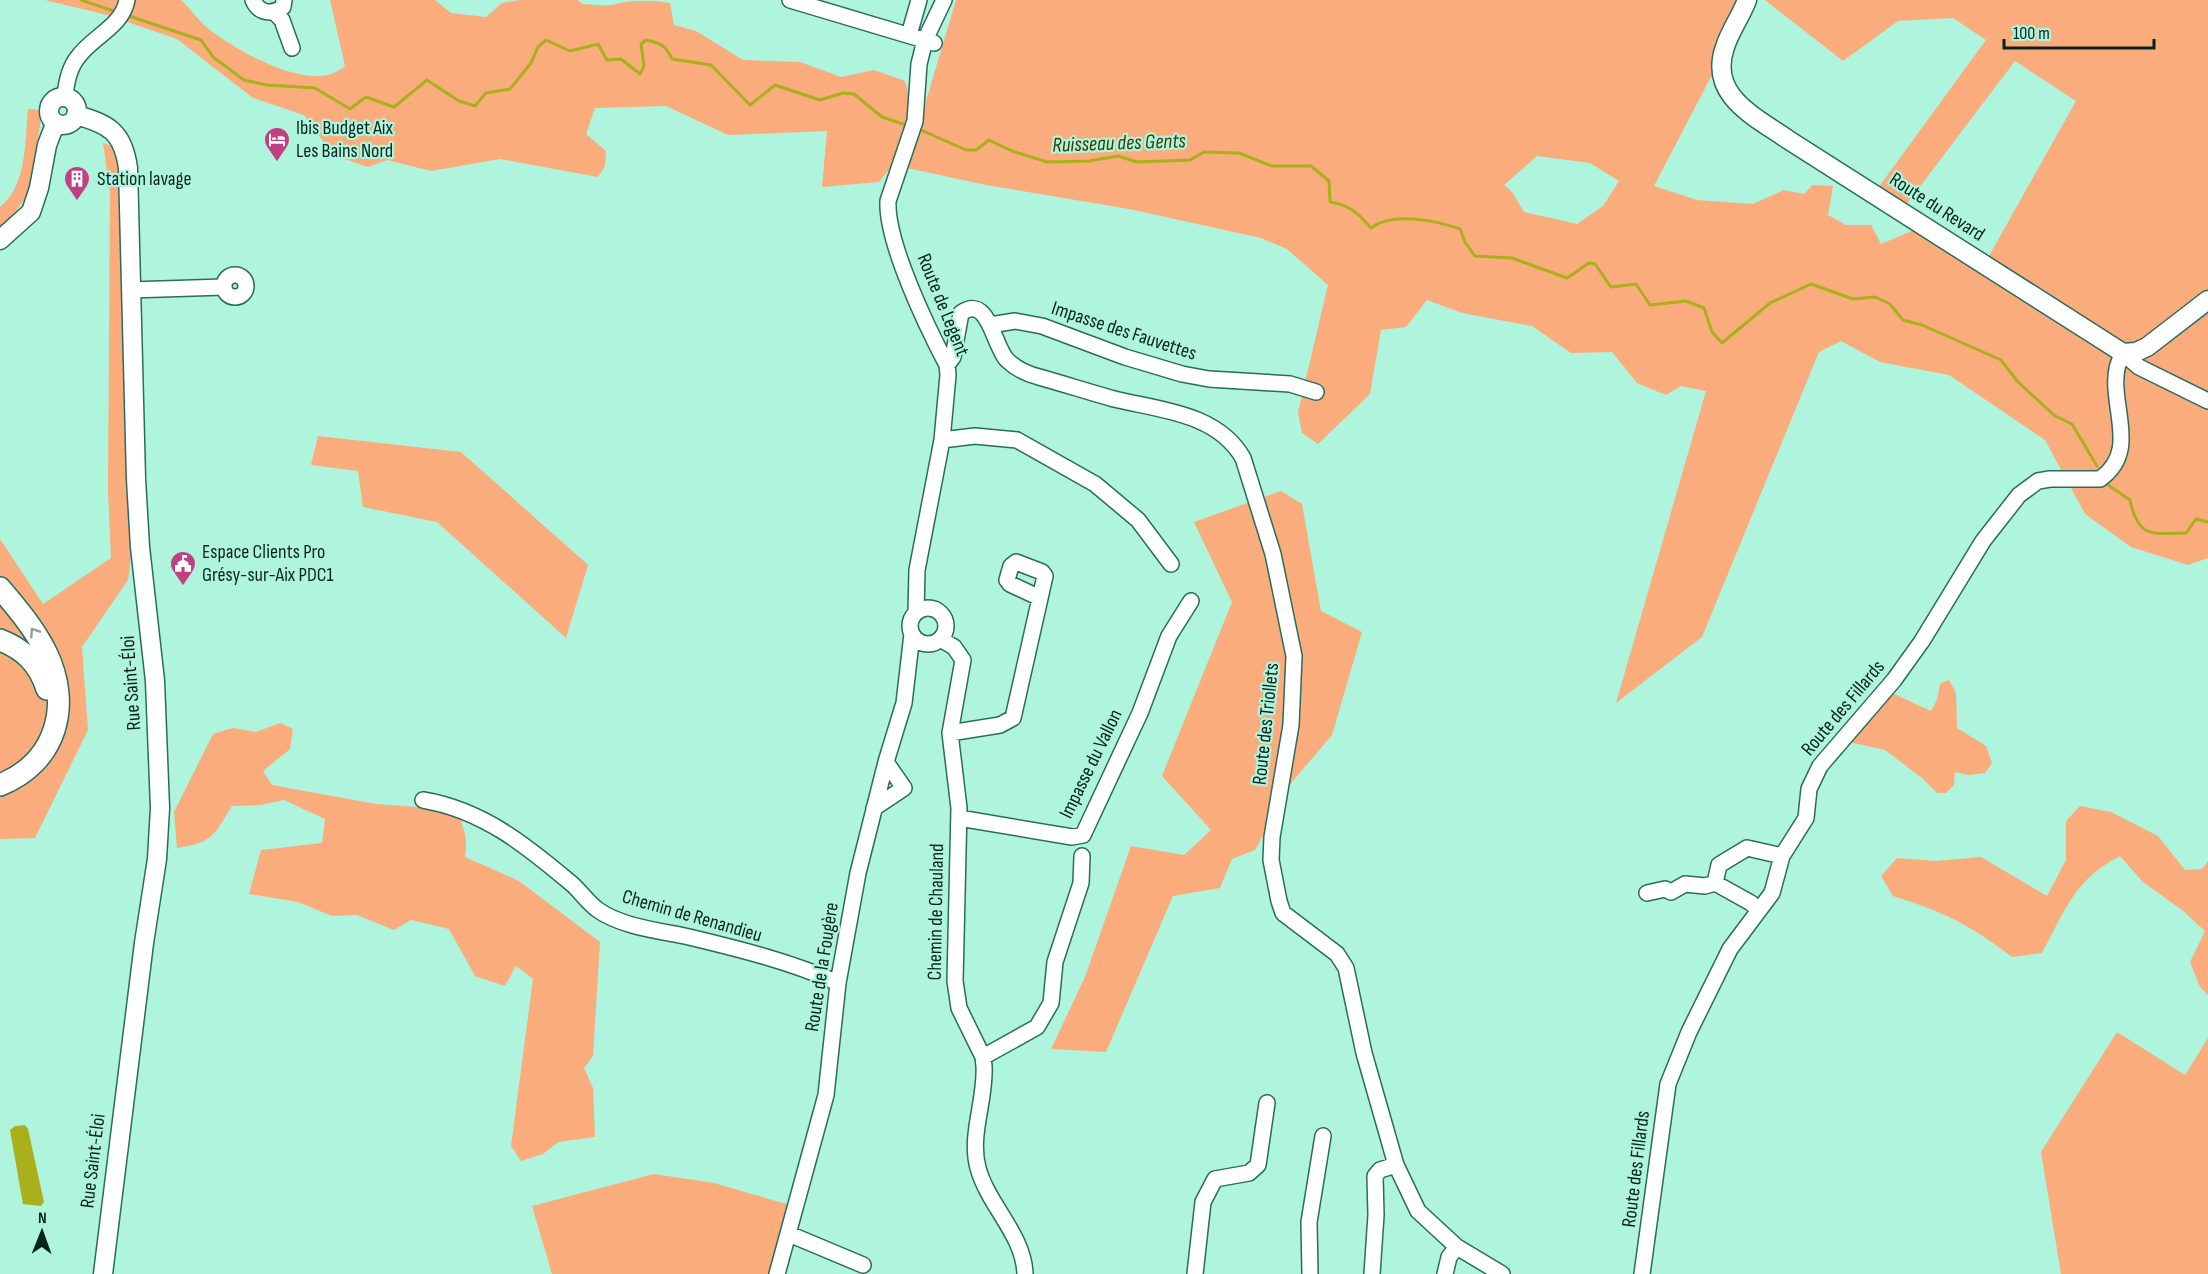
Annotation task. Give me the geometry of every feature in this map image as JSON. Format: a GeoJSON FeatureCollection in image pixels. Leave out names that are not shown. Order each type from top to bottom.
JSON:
{"type":"FeatureCollection","features":[{"type":"Feature","properties":{"kind":"highway"},"geometry":{"type":"LineString","coordinates":[[0,588],[33,629],[47,654],[58,691],[59,714],[56,731],[42,756],[25,771],[0,785]]}},
{"type":"Feature","properties":{"kind":"highway"},"geometry":{"type":"LineString","coordinates":[[0,640],[21,650],[39,669],[47,688],[50,707],[46,730],[38,747],[14,770],[0,777]]}},
{"type":"Feature","properties":{"kind":"main road","name":"Route du Revard"},"geometry":{"type":"LineString","coordinates":[[1747,0],[1725,46],[1721,70],[1727,92],[1743,110],[2123,353]]}},
{"type":"Feature","properties":{"kind":"main road"},"geometry":{"type":"LineString","coordinates":[[57,98],[64,98],[74,104],[76,115],[68,124],[55,123],[50,118],[49,107],[57,98]]}},
{"type":"Feature","properties":{"kind":"main road","name":"Rue Saint-Éloi"},"geometry":{"type":"LineString","coordinates":[[76,115],[101,122],[110,128],[125,149],[140,536],[155,681],[160,808],[157,859],[144,943],[103,1274]]}},
{"type":"Feature","properties":{"kind":"main road"},"geometry":{"type":"LineString","coordinates":[[0,240],[31,212],[39,188],[47,145],[55,123]]}},
{"type":"Feature","properties":{"kind":"main road"},"geometry":{"type":"LineString","coordinates":[[2123,353],[2136,352],[2147,346],[2208,300]]}},
{"type":"Feature","properties":{"kind":"street"},"geometry":{"type":"LineString","coordinates":[[253,0],[256,6],[266,12],[280,6],[282,20],[292,48]]}},
{"type":"Feature","properties":{"kind":"street"},"geometry":{"type":"LineString","coordinates":[[790,0],[929,41]]}},
{"type":"Feature","properties":{"kind":"street"},"geometry":{"type":"LineString","coordinates":[[909,35],[919,0]]}},
{"type":"Feature","properties":{"kind":"street","name":"Route de Legent"},"geometry":{"type":"LineString","coordinates":[[916,612],[917,570],[942,440],[948,375],[947,365],[888,226],[888,201],[915,121],[918,83],[929,41],[944,0]]}},
{"type":"Feature","properties":{"kind":"street"},"geometry":{"type":"LineString","coordinates":[[64,98],[75,59],[124,9]]}},
{"type":"Feature","properties":{"kind":"street"},"geometry":{"type":"LineString","coordinates":[[130,290],[224,287]]}},
{"type":"Feature","properties":{"kind":"street"},"geometry":{"type":"LineString","coordinates":[[947,365],[953,357],[961,313],[971,308],[977,309],[984,314],[990,324]]}},
{"type":"Feature","properties":{"kind":"street","name":"Impasse des Fauvettes"},"geometry":{"type":"LineString","coordinates":[[990,324],[1015,321],[1042,326],[1125,357],[1182,374],[1209,379],[1290,384],[1316,392]]}},
{"type":"Feature","properties":{"kind":"street","name":"Route des Triollets"},"geometry":{"type":"LineString","coordinates":[[990,324],[1000,350],[1023,372],[1199,421],[1228,438],[1243,458],[1272,554],[1294,656],[1291,725],[1272,837],[1275,884],[1283,913],[1337,954],[1346,968],[1364,1053],[1396,1165],[1418,1211],[1457,1248],[1502,1274]]}},
{"type":"Feature","properties":{"kind":"street"},"geometry":{"type":"LineString","coordinates":[[2123,353],[2139,367],[2208,401]]}},
{"type":"Feature","properties":{"kind":"street","name":"Route des Fillards"},"geometry":{"type":"LineString","coordinates":[[1642,1274],[1668,1084],[1689,1032],[1730,949],[1772,893],[1782,856],[1806,818],[1809,789],[1820,766],[1894,681],[1928,632],[1983,541],[2019,495],[2038,481],[2100,479],[2116,465],[2121,441],[2116,373],[2123,353]]}},
{"type":"Feature","properties":{"kind":"street"},"geometry":{"type":"LineString","coordinates":[[942,440],[975,436],[1017,440],[1095,484],[1138,520],[1171,564]]}},
{"type":"Feature","properties":{"kind":"street"},"geometry":{"type":"LineString","coordinates":[[918,584],[934,609],[942,615],[937,636],[918,641],[912,634],[910,622],[916,612],[924,608],[934,609]]}},
{"type":"Feature","properties":{"kind":"street"},"geometry":{"type":"LineString","coordinates":[[950,733],[999,725],[1013,718],[1040,597]]}},
{"type":"Feature","properties":{"kind":"street","name":"Impasse du Vallon"},"geometry":{"type":"LineString","coordinates":[[959,818],[1062,835],[1083,835],[1140,713],[1169,636],[1191,601]]}},
{"type":"Feature","properties":{"kind":"street","name":"Route de la Fougère"},"geometry":{"type":"LineString","coordinates":[[777,1274],[826,1095],[838,983],[858,873],[886,762],[902,713],[910,667],[912,634]]}},
{"type":"Feature","properties":{"kind":"street","name":"Chemin de Chauland"},"geometry":{"type":"LineString","coordinates":[[937,636],[954,647],[963,660],[964,668],[950,733],[959,818],[955,990],[959,1008],[983,1057],[984,1089],[976,1158],[982,1179],[1022,1256],[1025,1274]]}},
{"type":"Feature","properties":{"kind":"street","name":"Route de la Fougère"},"geometry":{"type":"LineString","coordinates":[[910,667],[937,636]]}},
{"type":"Feature","properties":{"kind":"street"},"geometry":{"type":"LineString","coordinates":[[874,808],[904,788],[886,762]]}},
{"type":"Feature","properties":{"kind":"street","name":"Chemin de Renandieu"},"geometry":{"type":"LineString","coordinates":[[423,800],[463,811],[527,846],[598,910],[632,924],[716,944],[820,975],[838,983]]}},
{"type":"Feature","properties":{"kind":"street"},"geometry":{"type":"LineString","coordinates":[[1715,883],[1719,865],[1747,848],[1782,856]]}},
{"type":"Feature","properties":{"kind":"street"},"geometry":{"type":"LineString","coordinates":[[983,1057],[1037,1028],[1052,1003],[1055,962],[1081,883],[1082,856]]}},
{"type":"Feature","properties":{"kind":"street"},"geometry":{"type":"LineString","coordinates":[[1647,893],[1665,889],[1671,892],[1685,884],[1706,886],[1715,883],[1751,903],[1758,910]]}},
{"type":"Feature","properties":{"kind":"street"},"geometry":{"type":"LineString","coordinates":[[1195,1274],[1203,1202],[1208,1189],[1215,1179],[1249,1173],[1258,1165],[1267,1103]]}},
{"type":"Feature","properties":{"kind":"street"},"geometry":{"type":"LineString","coordinates":[[1310,1274],[1309,1222],[1323,1137]]}},
{"type":"Feature","properties":{"kind":"street"},"geometry":{"type":"LineString","coordinates":[[1372,1274],[1376,1215],[1375,1176],[1380,1170],[1396,1165]]}},
{"type":"Feature","properties":{"kind":"street"},"geometry":{"type":"LineString","coordinates":[[789,1234],[863,1265]]}},
{"type":"Feature","properties":{"kind":"street"},"geometry":{"type":"LineString","coordinates":[[1445,1274],[1449,1257],[1457,1248]]}},
{"type":"Feature","properties":{"kind":"shaded area"},"geometry":{"type":"Polygon","coordinates":[[[45,0],[119,0],[133,5],[134,0],[181,0],[206,27],[238,49],[276,67],[314,76],[331,74],[345,66],[330,0],[435,0],[451,13],[486,17],[502,3],[519,0],[578,0],[582,4],[603,5],[636,1],[663,2],[670,3],[674,25],[696,31],[743,60],[800,62],[841,77],[874,70],[905,81],[912,105],[924,108],[956,0],[1751,0],[1654,186],[1697,200],[1753,204],[1784,190],[1804,194],[1812,185],[1833,186],[1828,215],[1846,225],[1871,225],[1881,244],[1921,227],[1979,265],[1989,256],[2076,101],[2015,61],[1906,205],[1878,188],[1986,40],[1953,18],[1898,21],[1843,61],[1765,0],[2208,0],[2208,558],[2188,565],[2131,547],[2085,514],[2045,440],[1949,375],[1880,362],[1841,341],[1819,352],[1702,637],[1616,703],[1706,391],[1681,386],[1666,395],[1637,383],[1612,352],[1571,353],[1532,326],[1462,313],[1427,300],[1406,327],[1381,330],[1370,394],[1318,444],[1302,433],[1298,412],[1328,285],[1287,249],[1261,238],[1129,209],[986,185],[893,165],[879,182],[822,187],[827,131],[728,135],[666,106],[595,108],[586,134],[606,151],[605,166],[598,177],[500,159],[431,171],[387,160],[368,167],[333,155],[304,115],[253,98],[177,39],[107,15],[45,0]],[[1537,156],[1504,185],[1512,192],[1524,212],[1577,224],[1603,206],[1619,181],[1590,163],[1537,156]]]}},
{"type":"Feature","properties":{"kind":"shaded area"},"geometry":{"type":"Polygon","coordinates":[[[28,109],[42,110],[31,190],[7,223],[0,227],[0,207],[9,198],[20,175],[25,149],[28,109]]]}},
{"type":"Feature","properties":{"kind":"shaded area"},"geometry":{"type":"Polygon","coordinates":[[[103,143],[115,147],[117,156],[123,264],[132,549],[128,580],[82,647],[88,730],[35,838],[0,839],[0,539],[43,604],[111,558],[108,490],[110,192],[103,143]]]}},
{"type":"Feature","properties":{"kind":"shaded area"},"geometry":{"type":"Polygon","coordinates":[[[318,436],[461,452],[588,565],[566,638],[437,522],[363,507],[358,471],[311,465],[318,436]]]}},
{"type":"Feature","properties":{"kind":"shaded area"},"geometry":{"type":"Polygon","coordinates":[[[1281,491],[1302,504],[1321,611],[1362,632],[1332,735],[1292,782],[1255,850],[1232,859],[1220,888],[1173,896],[1106,1052],[1051,1049],[1085,977],[1131,846],[1184,855],[1211,830],[1162,776],[1232,602],[1194,522],[1281,491]]]}},
{"type":"Feature","properties":{"kind":"shaded area"},"geometry":{"type":"Polygon","coordinates":[[[1949,680],[1956,693],[1957,728],[1986,746],[1992,763],[1985,773],[1968,775],[1955,772],[1954,785],[1946,793],[1937,793],[1922,778],[1885,750],[1849,742],[1890,692],[1931,711],[1937,700],[1940,684],[1949,680]]]}},
{"type":"Feature","properties":{"kind":"shaded area"},"geometry":{"type":"Polygon","coordinates":[[[280,723],[293,729],[290,749],[263,771],[272,785],[376,804],[456,810],[465,833],[465,857],[519,881],[600,942],[593,1056],[584,1068],[593,1088],[595,1137],[558,1142],[543,1154],[521,1161],[511,1146],[533,979],[516,966],[505,986],[475,976],[449,929],[411,920],[394,930],[357,915],[332,916],[298,902],[249,894],[261,850],[322,843],[325,819],[284,800],[261,805],[232,806],[216,831],[206,840],[177,848],[174,812],[213,734],[233,728],[256,732],[280,723]]]}},
{"type":"Feature","properties":{"kind":"shaded area"},"geometry":{"type":"Polygon","coordinates":[[[2080,806],[2111,812],[2158,836],[2185,870],[2202,869],[2208,861],[2208,995],[2200,987],[2190,962],[2205,931],[2182,910],[2143,882],[2120,856],[2105,865],[2082,885],[2065,909],[2042,953],[2012,957],[1955,920],[1893,896],[1881,876],[1897,858],[1936,861],[1981,857],[2047,896],[2066,860],[2066,821],[2080,806]]]}},
{"type":"Feature","properties":{"kind":"shaded area"},"geometry":{"type":"Polygon","coordinates":[[[2117,1032],[2185,1075],[2208,1038],[2208,1274],[2061,1274],[2041,1152],[2117,1032]]]}},
{"type":"Feature","properties":{"kind":"shaded area"},"geometry":{"type":"Polygon","coordinates":[[[25,1125],[28,1129],[44,1202],[41,1206],[23,1204],[10,1130],[15,1126],[25,1125]]]}},
{"type":"Feature","properties":{"kind":"shaded area"},"geometry":{"type":"Polygon","coordinates":[[[654,1174],[714,1183],[790,1205],[772,1274],[552,1274],[532,1206],[654,1174]]]}},
{"type":"Feature","properties":{"kind":"waterway","name":"Ruisseau des Gents"},"geometry":{"type":"LineString","coordinates":[[81,0],[117,12]]}},
{"type":"Feature","properties":{"kind":"waterway","name":"Ruisseau des Gents"},"geometry":{"type":"LineString","coordinates":[[126,15],[201,40],[213,57],[244,80],[267,85],[315,88],[350,109],[366,97],[394,107],[427,80],[459,101],[475,106],[486,93],[510,89],[531,63],[538,47],[546,40],[570,51],[598,44],[607,60],[621,59],[640,74],[644,66],[641,44],[646,40],[662,45],[672,59],[711,65],[750,105],[775,85],[820,100],[843,93],[854,94],[882,117],[903,124]]}},
{"type":"Feature","properties":{"kind":"waterway","name":"Ruisseau des Gents"},"geometry":{"type":"LineString","coordinates":[[921,130],[966,150],[976,150],[989,140],[1012,151],[1047,162],[1089,161],[1118,156],[1137,162],[1190,160],[1204,152],[1239,153],[1272,166],[1311,166],[1329,181],[1330,202],[1353,210],[1371,228],[1380,223],[1402,219],[1439,223],[1460,229],[1465,242],[1475,256],[1512,258],[1567,278],[1589,263],[1595,264],[1611,287],[1636,284],[1650,305],[1686,301],[1704,308],[1712,332],[1722,343],[1770,303],[1811,284],[1853,299],[1875,297],[1890,304],[1903,320],[1922,325],[2001,360],[2018,382],[2055,416],[2072,424],[2097,466]]}},
{"type":"Feature","properties":{"kind":"waterway","name":"Ruisseau des Gents"},"geometry":{"type":"LineString","coordinates":[[2105,483],[2130,500],[2137,521],[2148,531],[2164,534],[2186,533],[2196,519],[2208,522]]}},
{"type":"Feature","properties":{"kind":"place","name":"Ibis Budget Aix Les Bains Nord"},"geometry":{"type":"Point","coordinates":[277,163]}},
{"type":"Feature","properties":{"kind":"place","name":"Station lavage"},"geometry":{"type":"Point","coordinates":[77,202]}},
{"type":"Feature","properties":{"kind":"place","name":"Espace Clients Pro Grésy-sur-Aix PDC1"},"geometry":{"type":"Point","coordinates":[183,587]}}]}
